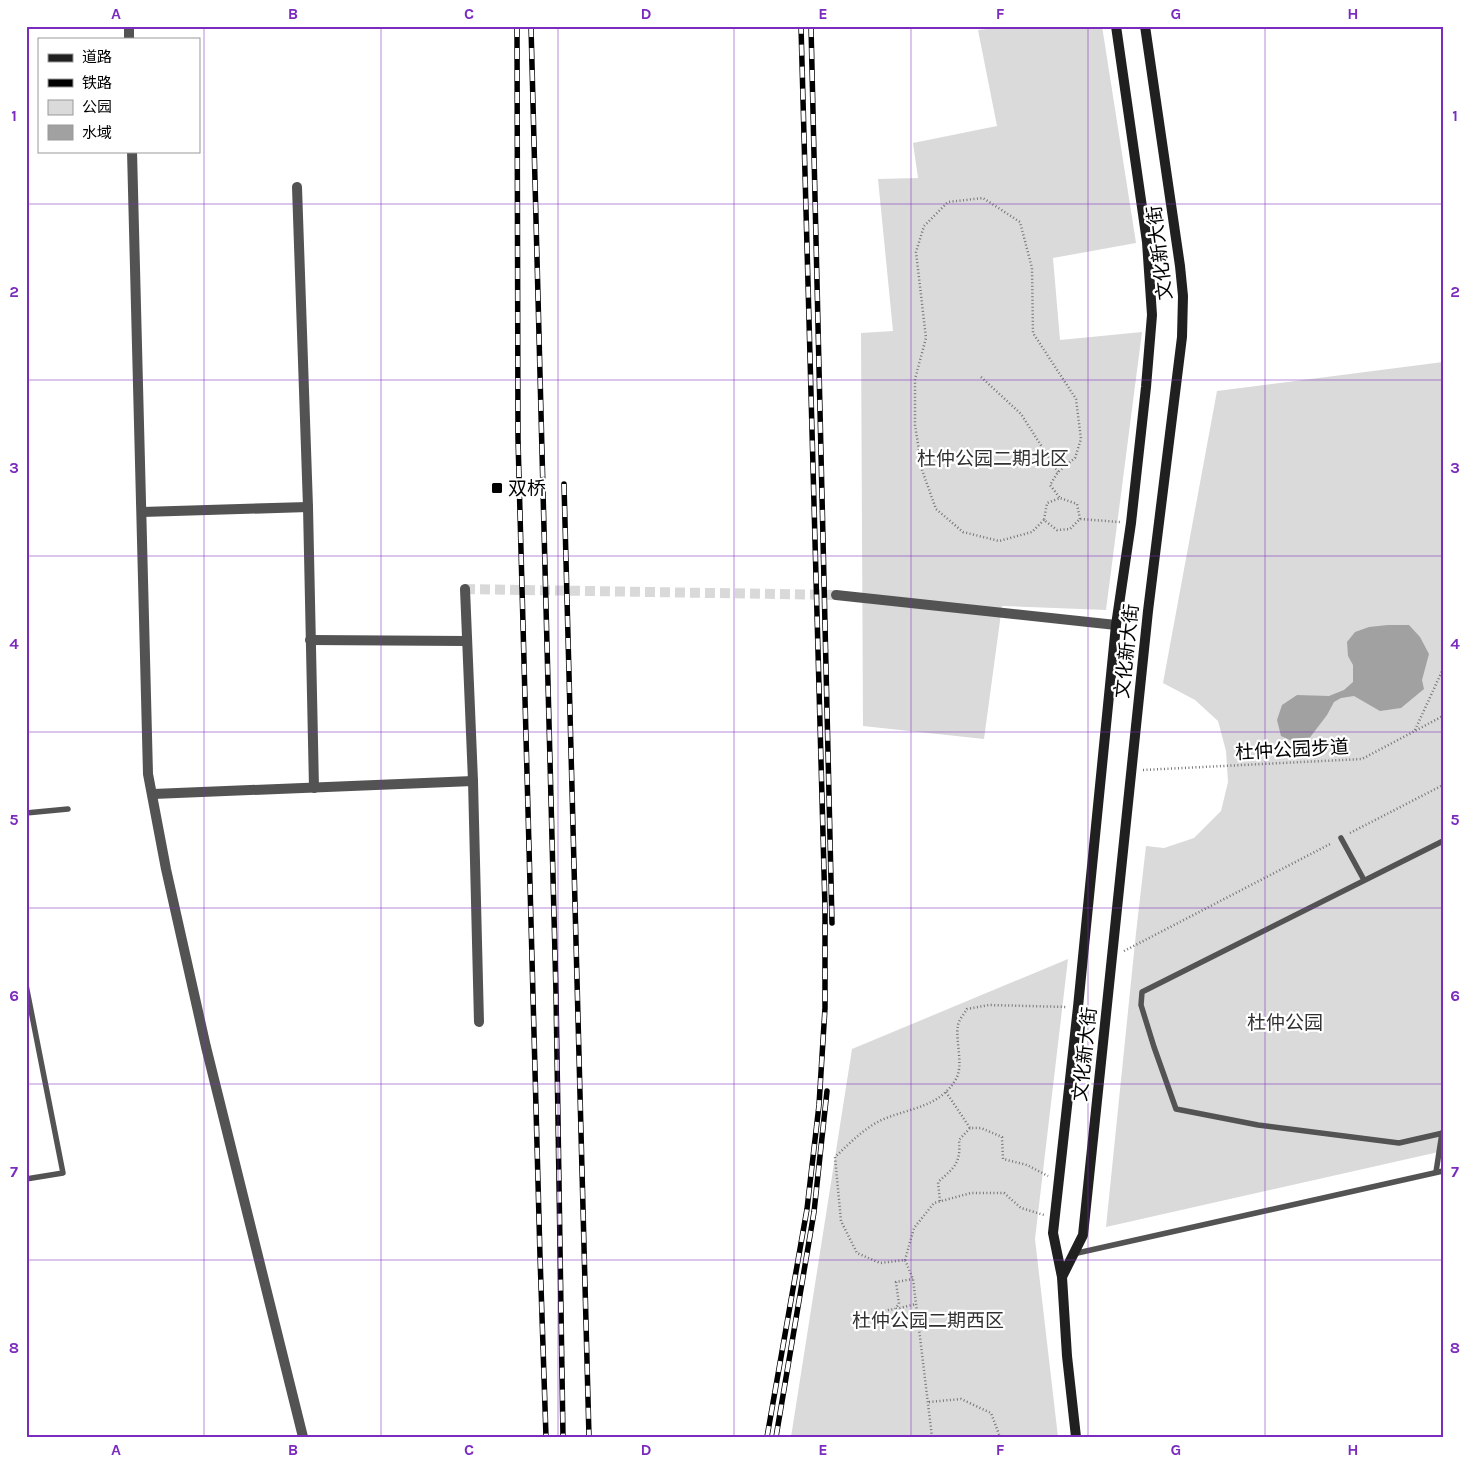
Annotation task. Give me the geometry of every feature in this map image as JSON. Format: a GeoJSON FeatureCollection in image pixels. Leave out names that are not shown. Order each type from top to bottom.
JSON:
{"type":"FeatureCollection","features":[{"type":"Feature","properties":{"kind":"street","name":"文化新大街"},"geometry":{"type":"LineString","coordinates":[[1076,1437],[1067,1356],[1062,1277],[1054,1233],[1116,625],[1131,523],[1152,315],[1147,242],[1116,26]]}},
{"type":"Feature","properties":{"kind":"street","name":"文化新大街"},"geometry":{"type":"LineString","coordinates":[[1062,1277],[1083,1235],[1148,611],[1182,337],[1183,296],[1144,26]]}},
{"type":"Feature","properties":{"kind":"street"},"geometry":{"type":"LineString","coordinates":[[132,152],[148,774],[166,869],[206,1046],[302,1437]]}},
{"type":"Feature","properties":{"kind":"street"},"geometry":{"type":"LineString","coordinates":[[297,187],[308,507],[314,788]]}},
{"type":"Feature","properties":{"kind":"street"},"geometry":{"type":"LineString","coordinates":[[142,512],[308,507]]}},
{"type":"Feature","properties":{"kind":"street"},"geometry":{"type":"LineString","coordinates":[[465,589],[473,781],[479,1022]]}},
{"type":"Feature","properties":{"kind":"street"},"geometry":{"type":"LineString","coordinates":[[836,594],[1116,625]]}},
{"type":"Feature","properties":{"kind":"street"},"geometry":{"type":"LineString","coordinates":[[310,640],[466,641]]}},
{"type":"Feature","properties":{"kind":"street"},"geometry":{"type":"LineString","coordinates":[[153,794],[473,781]]}},
{"type":"Feature","properties":{"kind":"lane"},"geometry":{"type":"LineString","coordinates":[[26,813],[68,809]]}},
{"type":"Feature","properties":{"kind":"lane"},"geometry":{"type":"LineString","coordinates":[[1341,838],[1364,880]]}},
{"type":"Feature","properties":{"kind":"lane"},"geometry":{"type":"LineString","coordinates":[[1073,1254],[1440,1171],[1442,1133],[1399,1142],[1258,1125],[1176,1109],[1141,1005],[1142,992],[1443,841]]}},
{"type":"Feature","properties":{"kind":"lane"},"geometry":{"type":"LineString","coordinates":[[26,985],[63,1173],[26,1179]]}},
{"type":"Feature","properties":{"kind":"path"},"geometry":{"type":"LineString","coordinates":[[1060,498],[1047,503],[1044,520],[1032,532],[999,541],[963,532],[936,509],[922,470],[916,425],[915,379],[926,338],[916,252],[924,226],[948,202],[983,198],[1020,222],[1032,268],[1033,333],[1076,399],[1082,440],[1075,458],[1058,472],[1050,485],[1060,498],[1077,504],[1080,519]]}},
{"type":"Feature","properties":{"kind":"path"},"geometry":{"type":"LineString","coordinates":[[981,377],[1021,414],[1058,472]]}},
{"type":"Feature","properties":{"kind":"path"},"geometry":{"type":"LineString","coordinates":[[1044,520],[1056,530],[1070,529],[1080,519],[1131,523]]}},
{"type":"Feature","properties":{"kind":"path"},"geometry":{"type":"LineString","coordinates":[[1415,731],[1443,669]]}},
{"type":"Feature","properties":{"kind":"path","name":"杜仲公园步道"},"geometry":{"type":"LineString","coordinates":[[1131,771],[1362,760],[1443,716]]}},
{"type":"Feature","properties":{"kind":"path"},"geometry":{"type":"LineString","coordinates":[[1112,958],[1443,785]]}},
{"type":"Feature","properties":{"kind":"path"},"geometry":{"type":"LineString","coordinates":[[905,1260],[880,1263],[857,1253],[841,1222],[835,1157],[858,1136],[883,1119],[910,1111],[941,1098],[957,1078],[960,1053],[958,1025],[967,1009],[988,1005],[1078,1007]]}},
{"type":"Feature","properties":{"kind":"path"},"geometry":{"type":"LineString","coordinates":[[946,1092],[970,1128]]}},
{"type":"Feature","properties":{"kind":"path"},"geometry":{"type":"LineString","coordinates":[[932,1437],[913,1279],[905,1260],[914,1228],[934,1203],[971,1192],[1004,1193],[1022,1208],[1045,1215],[1057,1200],[1048,1176],[1028,1165],[1003,1159],[1002,1137],[981,1128],[970,1128],[959,1140],[960,1155],[952,1169],[938,1182],[940,1201]]}},
{"type":"Feature","properties":{"kind":"path"},"geometry":{"type":"LineString","coordinates":[[894,1309],[899,1304],[896,1282],[913,1279]]}},
{"type":"Feature","properties":{"kind":"path"},"geometry":{"type":"LineString","coordinates":[[874,1312],[916,1304]]}},
{"type":"Feature","properties":{"kind":"path"},"geometry":{"type":"LineString","coordinates":[[929,1402],[961,1399],[992,1413],[1000,1437]]}},
{"type":"Feature","properties":{"kind":"green space","name":"杜仲公园二期北区"},"geometry":{"type":"Polygon","coordinates":[[[1016,26],[1102,26],[1136,243],[1053,258],[1060,340],[1142,332],[1106,610],[1002,606],[984,739],[863,726],[861,333],[893,331],[878,179],[918,178],[913,143],[997,126],[978,30],[1016,26]]]}},
{"type":"Feature","properties":{"kind":"green space","name":"杜仲公园"},"geometry":{"type":"Polygon","coordinates":[[[1443,362],[1443,1151],[1106,1227],[1146,846],[1164,848],[1194,838],[1221,811],[1228,782],[1226,751],[1218,721],[1195,700],[1163,683],[1217,391],[1443,362]]]}},
{"type":"Feature","properties":{"kind":"green space","name":"杜仲公园二期西区"},"geometry":{"type":"Polygon","coordinates":[[[1068,959],[1035,1239],[1058,1437],[791,1437],[852,1049],[1068,959]]]}},
{"type":"Feature","properties":{"kind":"water"},"geometry":{"type":"Polygon","coordinates":[[[1409,625],[1420,637],[1429,654],[1422,680],[1424,689],[1401,708],[1380,711],[1354,696],[1341,698],[1334,702],[1327,715],[1308,740],[1292,741],[1281,736],[1277,720],[1282,705],[1297,695],[1329,696],[1344,690],[1353,682],[1353,665],[1348,656],[1347,642],[1355,632],[1369,627],[1409,625]]]}},
{"type":"Feature","properties":{"kind":"tunnel"},"geometry":{"type":"LineString","coordinates":[[465,589],[836,595]]}},
{"type":"Feature","properties":{"kind":"railway"},"geometry":{"type":"LineString","coordinates":[[517,26],[518,439],[546,1437]]}},
{"type":"Feature","properties":{"kind":"railway"},"geometry":{"type":"LineString","coordinates":[[531,26],[556,993],[563,1437]]}},
{"type":"Feature","properties":{"kind":"railway"},"geometry":{"type":"LineString","coordinates":[[767,1437],[807,1209],[819,1105],[825,1008],[825,908],[801,26]]}},
{"type":"Feature","properties":{"kind":"railway"},"geometry":{"type":"LineString","coordinates":[[811,26],[832,923]]}},
{"type":"Feature","properties":{"kind":"railway"},"geometry":{"type":"LineString","coordinates":[[564,484],[589,1437]]}},
{"type":"Feature","properties":{"kind":"railway"},"geometry":{"type":"LineString","coordinates":[[776,1437],[814,1212],[827,1091]]}},
{"type":"Feature","properties":{"kind":"place","name":"双桥"},"geometry":{"type":"Point","coordinates":[497,488]}}]}
